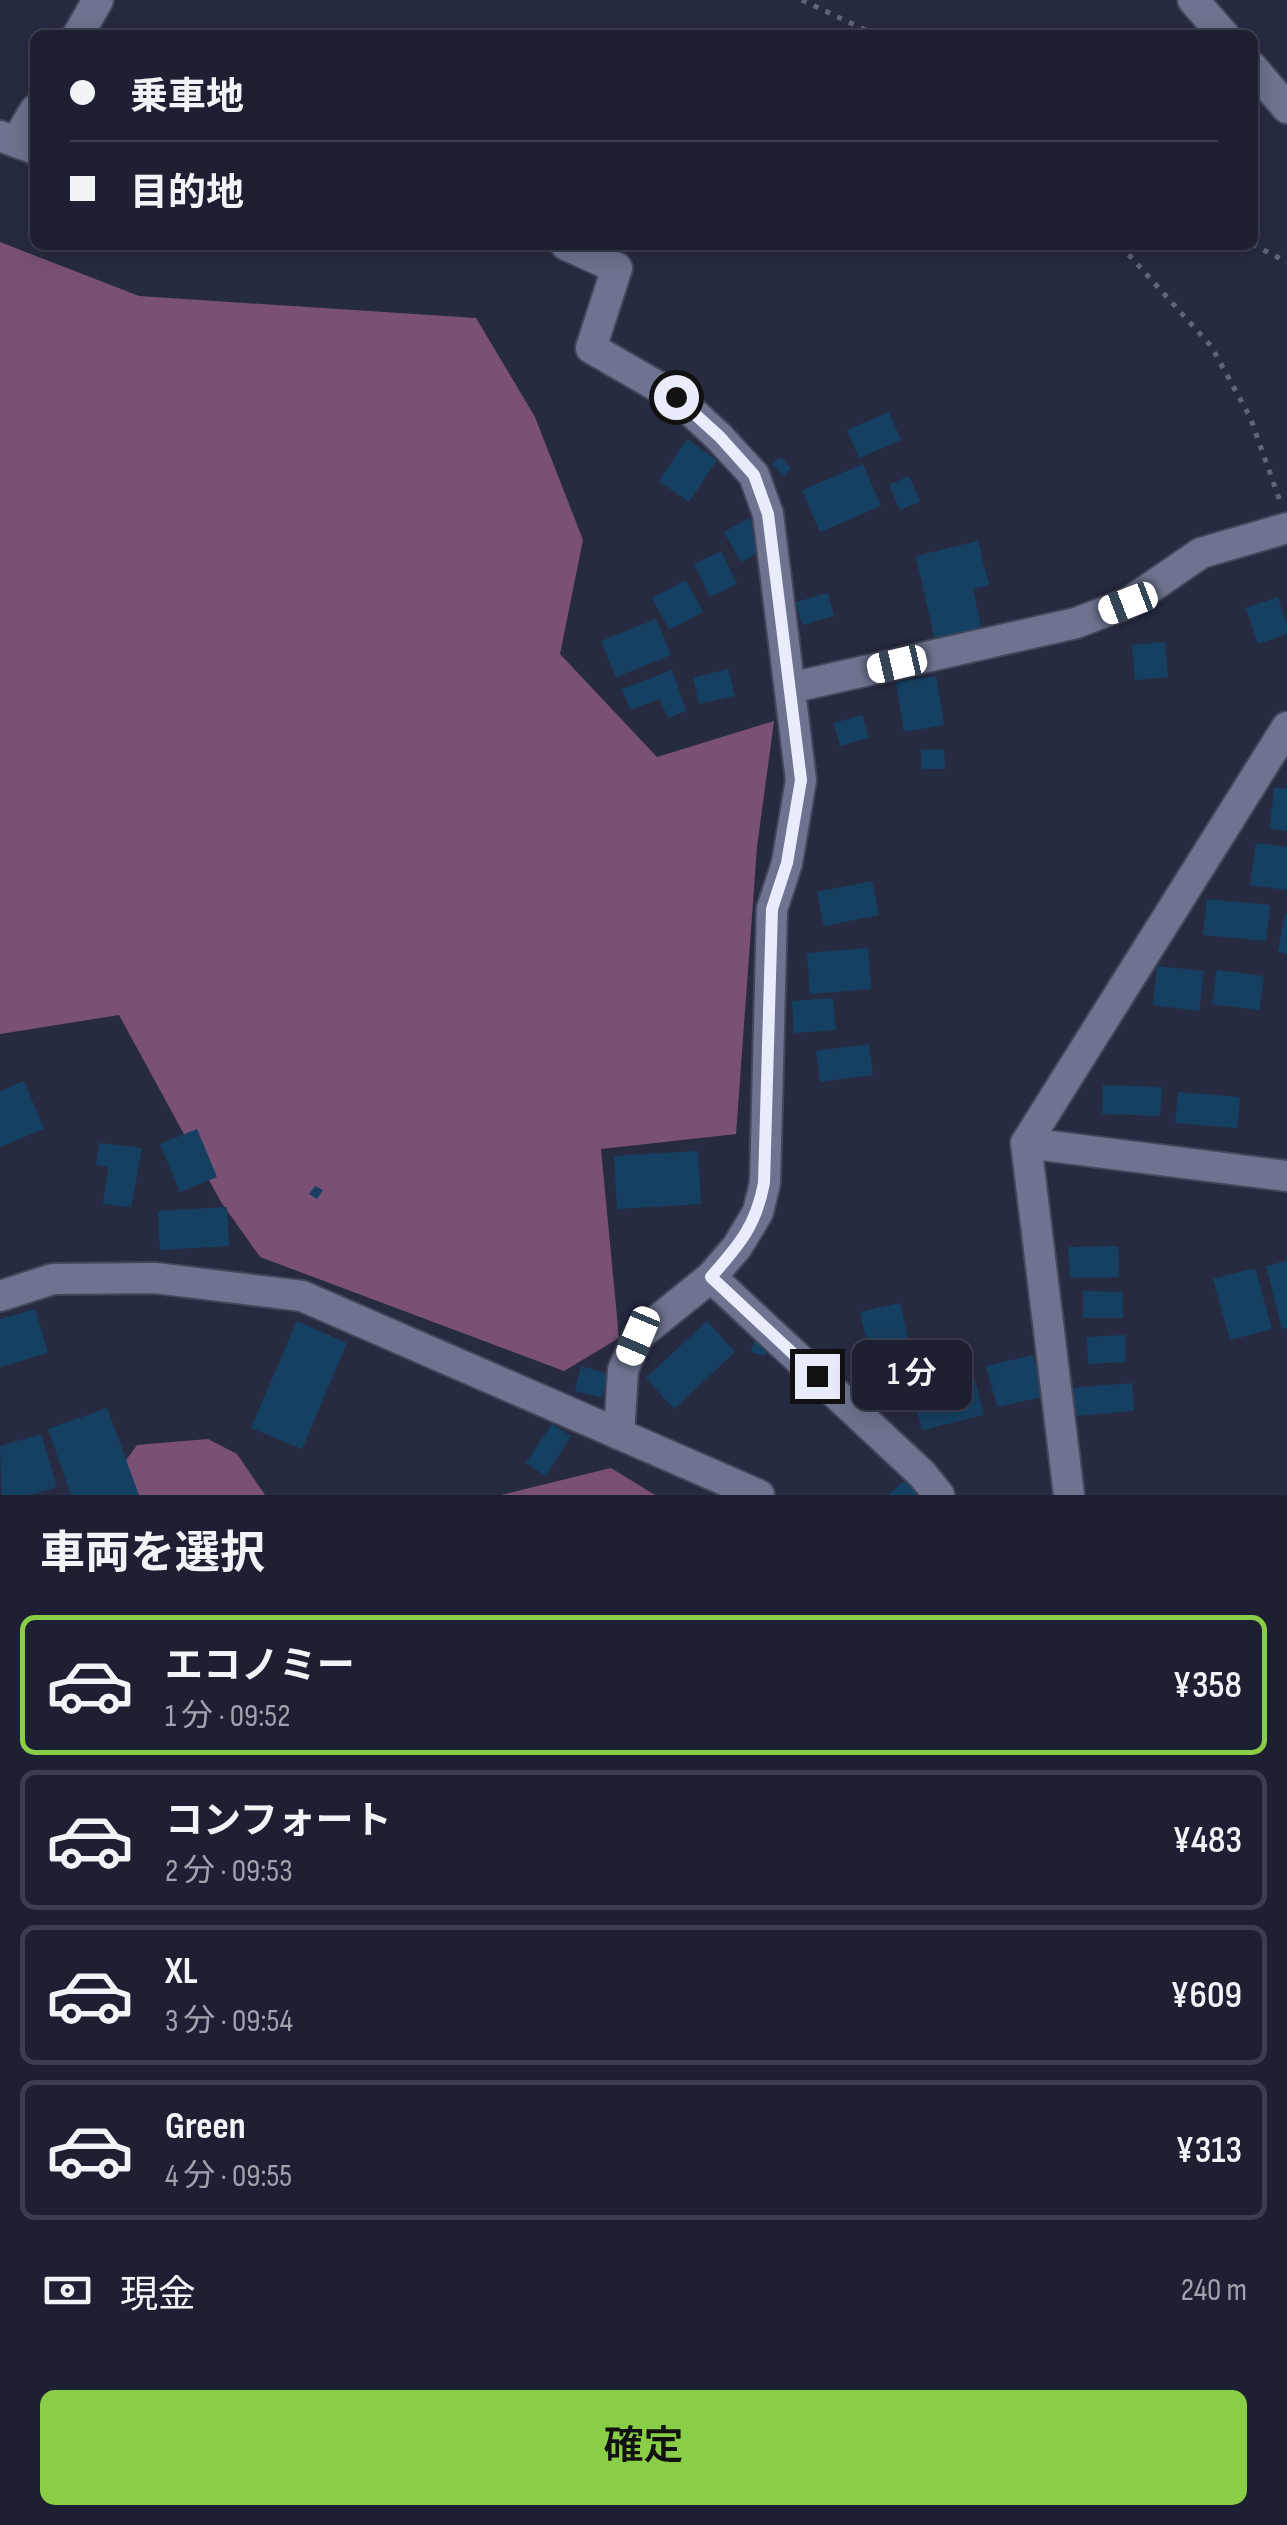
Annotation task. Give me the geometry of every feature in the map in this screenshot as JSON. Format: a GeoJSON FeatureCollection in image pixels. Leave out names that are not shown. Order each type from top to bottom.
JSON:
{"type":"FeatureCollection","features":[{"type":"Feature","properties":{"kind":"street"},"geometry":{"type":"LineString","coordinates":[[81,30],[98,0]]}},
{"type":"Feature","properties":{"kind":"street"},"geometry":{"type":"LineString","coordinates":[[1193,0],[1220,30]]}},
{"type":"Feature","properties":{"kind":"street"},"geometry":{"type":"LineString","coordinates":[[17,142],[30,119]]}},
{"type":"Feature","properties":{"kind":"street"},"geometry":{"type":"LineString","coordinates":[[577,250],[617,268],[592,348],[676,397],[754,475],[768,514],[801,780],[787,863],[772,909],[764,1183],[758,1212],[737,1247],[711,1277],[638,1336],[623,1370],[618,1434]]}},
{"type":"Feature","properties":{"kind":"street"},"geometry":{"type":"LineString","coordinates":[[790,688],[1076,623],[1128,603],[1201,553],[1284,515]]}},
{"type":"Feature","properties":{"kind":"street"},"geometry":{"type":"LineString","coordinates":[[1069,1495],[1026,1143],[1287,727]]}},
{"type":"Feature","properties":{"kind":"street"},"geometry":{"type":"LineString","coordinates":[[1026,1143],[1287,1176]]}},
{"type":"Feature","properties":{"kind":"street"},"geometry":{"type":"LineString","coordinates":[[711,1277],[922,1474],[939,1495]]}},
{"type":"Feature","properties":{"kind":"street"},"geometry":{"type":"LineString","coordinates":[[0,1296],[53,1279],[156,1278],[302,1296],[759,1495]]}},
{"type":"Feature","properties":{"kind":"path"},"geometry":{"type":"LineString","coordinates":[[802,0],[865,30]]}},
{"type":"Feature","properties":{"kind":"path"},"geometry":{"type":"LineString","coordinates":[[1258,247],[1287,262]]}},
{"type":"Feature","properties":{"kind":"path"},"geometry":{"type":"LineString","coordinates":[[1125,250],[1211,346],[1250,417],[1284,515]]}},
{"type":"Feature","properties":{"kind":"shaded area"},"geometry":{"type":"Polygon","coordinates":[[[0,242],[139,296],[476,318],[535,417],[583,540],[560,654],[657,757],[774,721],[757,847],[736,1134],[601,1149],[619,1338],[564,1371],[260,1257],[221,1202],[119,1015],[0,1034],[0,242]]]}},
{"type":"Feature","properties":{"kind":"shaded area"},"geometry":{"type":"Polygon","coordinates":[[[208,1439],[237,1454],[265,1495],[104,1495],[137,1445],[208,1439]]]}},
{"type":"Feature","properties":{"kind":"shaded area"},"geometry":{"type":"Polygon","coordinates":[[[611,1468],[655,1495],[501,1495],[611,1468]]]}},
{"type":"Feature","properties":{"kind":"building"},"geometry":{"type":"Polygon","coordinates":[[[889,412],[901,440],[859,458],[847,430],[889,412]]]}},
{"type":"Feature","properties":{"kind":"building"},"geometry":{"type":"Polygon","coordinates":[[[687,439],[717,460],[689,502],[659,481],[687,439]]]}},
{"type":"Feature","properties":{"kind":"building"},"geometry":{"type":"Polygon","coordinates":[[[781,457],[791,469],[783,476],[772,464],[781,457]]]}},
{"type":"Feature","properties":{"kind":"building"},"geometry":{"type":"Polygon","coordinates":[[[863,464],[881,506],[820,532],[802,490],[863,464]]]}},
{"type":"Feature","properties":{"kind":"building"},"geometry":{"type":"Polygon","coordinates":[[[909,476],[920,502],[900,510],[889,485],[909,476]]]}},
{"type":"Feature","properties":{"kind":"building"},"geometry":{"type":"Polygon","coordinates":[[[749,518],[766,548],[741,562],[724,532],[749,518]]]}},
{"type":"Feature","properties":{"kind":"building"},"geometry":{"type":"Polygon","coordinates":[[[978,541],[989,585],[973,589],[982,631],[935,641],[916,556],[978,541]]]}},
{"type":"Feature","properties":{"kind":"building"},"geometry":{"type":"Polygon","coordinates":[[[721,551],[737,584],[710,597],[694,564],[721,551]]]}},
{"type":"Feature","properties":{"kind":"building"},"geometry":{"type":"Polygon","coordinates":[[[686,580],[703,612],[669,630],[652,598],[686,580]]]}},
{"type":"Feature","properties":{"kind":"building"},"geometry":{"type":"Polygon","coordinates":[[[828,593],[834,616],[802,625],[796,602],[828,593]]]}},
{"type":"Feature","properties":{"kind":"building"},"geometry":{"type":"Polygon","coordinates":[[[1278,597],[1287,634],[1258,644],[1246,608],[1278,597]]]}},
{"type":"Feature","properties":{"kind":"building"},"geometry":{"type":"Polygon","coordinates":[[[656,619],[671,655],[616,677],[601,641],[656,619]]]}},
{"type":"Feature","properties":{"kind":"building"},"geometry":{"type":"Polygon","coordinates":[[[1165,642],[1168,677],[1135,680],[1132,645],[1165,642]]]}},
{"type":"Feature","properties":{"kind":"building"},"geometry":{"type":"Polygon","coordinates":[[[728,669],[735,696],[699,704],[693,678],[728,669]]]}},
{"type":"Feature","properties":{"kind":"building"},"geometry":{"type":"Polygon","coordinates":[[[672,670],[686,711],[668,718],[660,699],[630,710],[622,689],[672,670]]]}},
{"type":"Feature","properties":{"kind":"building"},"geometry":{"type":"Polygon","coordinates":[[[936,676],[944,725],[904,732],[896,682],[936,676]]]}},
{"type":"Feature","properties":{"kind":"building"},"geometry":{"type":"Polygon","coordinates":[[[862,715],[869,738],[840,746],[834,723],[862,715]]]}},
{"type":"Feature","properties":{"kind":"building"},"geometry":{"type":"Polygon","coordinates":[[[944,749],[945,769],[922,769],[921,750],[944,749]]]}},
{"type":"Feature","properties":{"kind":"building"},"geometry":{"type":"Polygon","coordinates":[[[1274,787],[1287,789],[1287,831],[1270,829],[1274,787]]]}},
{"type":"Feature","properties":{"kind":"building"},"geometry":{"type":"Polygon","coordinates":[[[1256,843],[1287,847],[1287,890],[1250,885],[1256,843]]]}},
{"type":"Feature","properties":{"kind":"building"},"geometry":{"type":"Polygon","coordinates":[[[872,881],[879,915],[824,926],[817,892],[872,881]]]}},
{"type":"Feature","properties":{"kind":"building"},"geometry":{"type":"Polygon","coordinates":[[[1207,899],[1270,905],[1266,941],[1203,935],[1207,899]]]}},
{"type":"Feature","properties":{"kind":"building"},"geometry":{"type":"Polygon","coordinates":[[[1287,914],[1287,954],[1278,952],[1287,914]]]}},
{"type":"Feature","properties":{"kind":"building"},"geometry":{"type":"Polygon","coordinates":[[[868,948],[871,989],[810,994],[807,953],[868,948]]]}},
{"type":"Feature","properties":{"kind":"building"},"geometry":{"type":"Polygon","coordinates":[[[1157,966],[1204,971],[1199,1011],[1153,1005],[1157,966]]]}},
{"type":"Feature","properties":{"kind":"building"},"geometry":{"type":"Polygon","coordinates":[[[1217,970],[1264,976],[1259,1010],[1212,1004],[1217,970]]]}},
{"type":"Feature","properties":{"kind":"building"},"geometry":{"type":"Polygon","coordinates":[[[833,998],[836,1030],[794,1033],[792,1001],[833,998]]]}},
{"type":"Feature","properties":{"kind":"building"},"geometry":{"type":"Polygon","coordinates":[[[869,1044],[873,1075],[820,1082],[816,1051],[869,1044]]]}},
{"type":"Feature","properties":{"kind":"building"},"geometry":{"type":"Polygon","coordinates":[[[24,1081],[44,1129],[0,1147],[0,1091],[24,1081]]]}},
{"type":"Feature","properties":{"kind":"building"},"geometry":{"type":"Polygon","coordinates":[[[1103,1085],[1162,1087],[1160,1116],[1102,1114],[1103,1085]]]}},
{"type":"Feature","properties":{"kind":"building"},"geometry":{"type":"Polygon","coordinates":[[[1178,1092],[1240,1097],[1237,1128],[1175,1123],[1178,1092]]]}},
{"type":"Feature","properties":{"kind":"building"},"geometry":{"type":"Polygon","coordinates":[[[197,1129],[217,1177],[180,1192],[160,1144],[197,1129]]]}},
{"type":"Feature","properties":{"kind":"building"},"geometry":{"type":"Polygon","coordinates":[[[99,1143],[142,1148],[131,1207],[103,1204],[108,1167],[96,1165],[99,1143]]]}},
{"type":"Feature","properties":{"kind":"building"},"geometry":{"type":"Polygon","coordinates":[[[698,1151],[701,1204],[617,1209],[614,1156],[698,1151]]]}},
{"type":"Feature","properties":{"kind":"building"},"geometry":{"type":"Polygon","coordinates":[[[315,1186],[323,1190],[317,1199],[309,1194],[315,1186]]]}},
{"type":"Feature","properties":{"kind":"building"},"geometry":{"type":"Polygon","coordinates":[[[227,1207],[229,1246],[160,1250],[158,1211],[227,1207]]]}},
{"type":"Feature","properties":{"kind":"building"},"geometry":{"type":"Polygon","coordinates":[[[1118,1246],[1119,1277],[1070,1278],[1068,1247],[1118,1246]]]}},
{"type":"Feature","properties":{"kind":"building"},"geometry":{"type":"Polygon","coordinates":[[[1287,1261],[1287,1328],[1282,1329],[1266,1266],[1287,1261]]]}},
{"type":"Feature","properties":{"kind":"building"},"geometry":{"type":"Polygon","coordinates":[[[1255,1268],[1272,1329],[1230,1340],[1213,1279],[1255,1268]]]}},
{"type":"Feature","properties":{"kind":"building"},"geometry":{"type":"Polygon","coordinates":[[[1083,1291],[1123,1292],[1123,1318],[1083,1318],[1083,1291]]]}},
{"type":"Feature","properties":{"kind":"building"},"geometry":{"type":"Polygon","coordinates":[[[900,1303],[908,1338],[868,1347],[860,1312],[900,1303]]]}},
{"type":"Feature","properties":{"kind":"building"},"geometry":{"type":"Polygon","coordinates":[[[35,1309],[48,1353],[0,1367],[0,1319],[35,1309]]]}},
{"type":"Feature","properties":{"kind":"building"},"geometry":{"type":"Polygon","coordinates":[[[297,1321],[347,1343],[302,1449],[251,1428],[297,1321]]]}},
{"type":"Feature","properties":{"kind":"building"},"geometry":{"type":"Polygon","coordinates":[[[707,1321],[735,1352],[674,1409],[646,1378],[707,1321]]]}},
{"type":"Feature","properties":{"kind":"building"},"geometry":{"type":"Polygon","coordinates":[[[1125,1335],[1126,1362],[1088,1364],[1087,1337],[1125,1335]]]}},
{"type":"Feature","properties":{"kind":"building"},"geometry":{"type":"Polygon","coordinates":[[[754,1341],[769,1345],[765,1356],[751,1352],[754,1341]]]}},
{"type":"Feature","properties":{"kind":"building"},"geometry":{"type":"Polygon","coordinates":[[[1033,1355],[1043,1397],[997,1407],[986,1366],[1033,1355]]]}},
{"type":"Feature","properties":{"kind":"building"},"geometry":{"type":"Polygon","coordinates":[[[581,1366],[608,1374],[602,1398],[575,1391],[581,1366]]]}},
{"type":"Feature","properties":{"kind":"building"},"geometry":{"type":"Polygon","coordinates":[[[973,1372],[984,1415],[922,1430],[911,1387],[973,1372]]]}},
{"type":"Feature","properties":{"kind":"building"},"geometry":{"type":"Polygon","coordinates":[[[1132,1383],[1134,1411],[1075,1416],[1073,1388],[1132,1383]]]}},
{"type":"Feature","properties":{"kind":"building"},"geometry":{"type":"Polygon","coordinates":[[[107,1408],[139,1495],[71,1495],[48,1429],[107,1408]]]}},
{"type":"Feature","properties":{"kind":"building"},"geometry":{"type":"Polygon","coordinates":[[[552,1424],[571,1436],[546,1476],[526,1463],[552,1424]]]}},
{"type":"Feature","properties":{"kind":"building"},"geometry":{"type":"Polygon","coordinates":[[[41,1434],[57,1487],[30,1495],[2,1495],[0,1446],[41,1434]]]}},
{"type":"Feature","properties":{"kind":"building"},"geometry":{"type":"Polygon","coordinates":[[[909,1477],[925,1495],[888,1495],[909,1477]]]}},
{"type":"Feature","properties":{"kind":"route"},"geometry":{"type":"LineString","coordinates":[[676,397],[754,475],[768,514],[801,780],[787,863],[772,909],[764,1183],[758,1212],[737,1247],[711,1277],[817,1376]]}}]}
